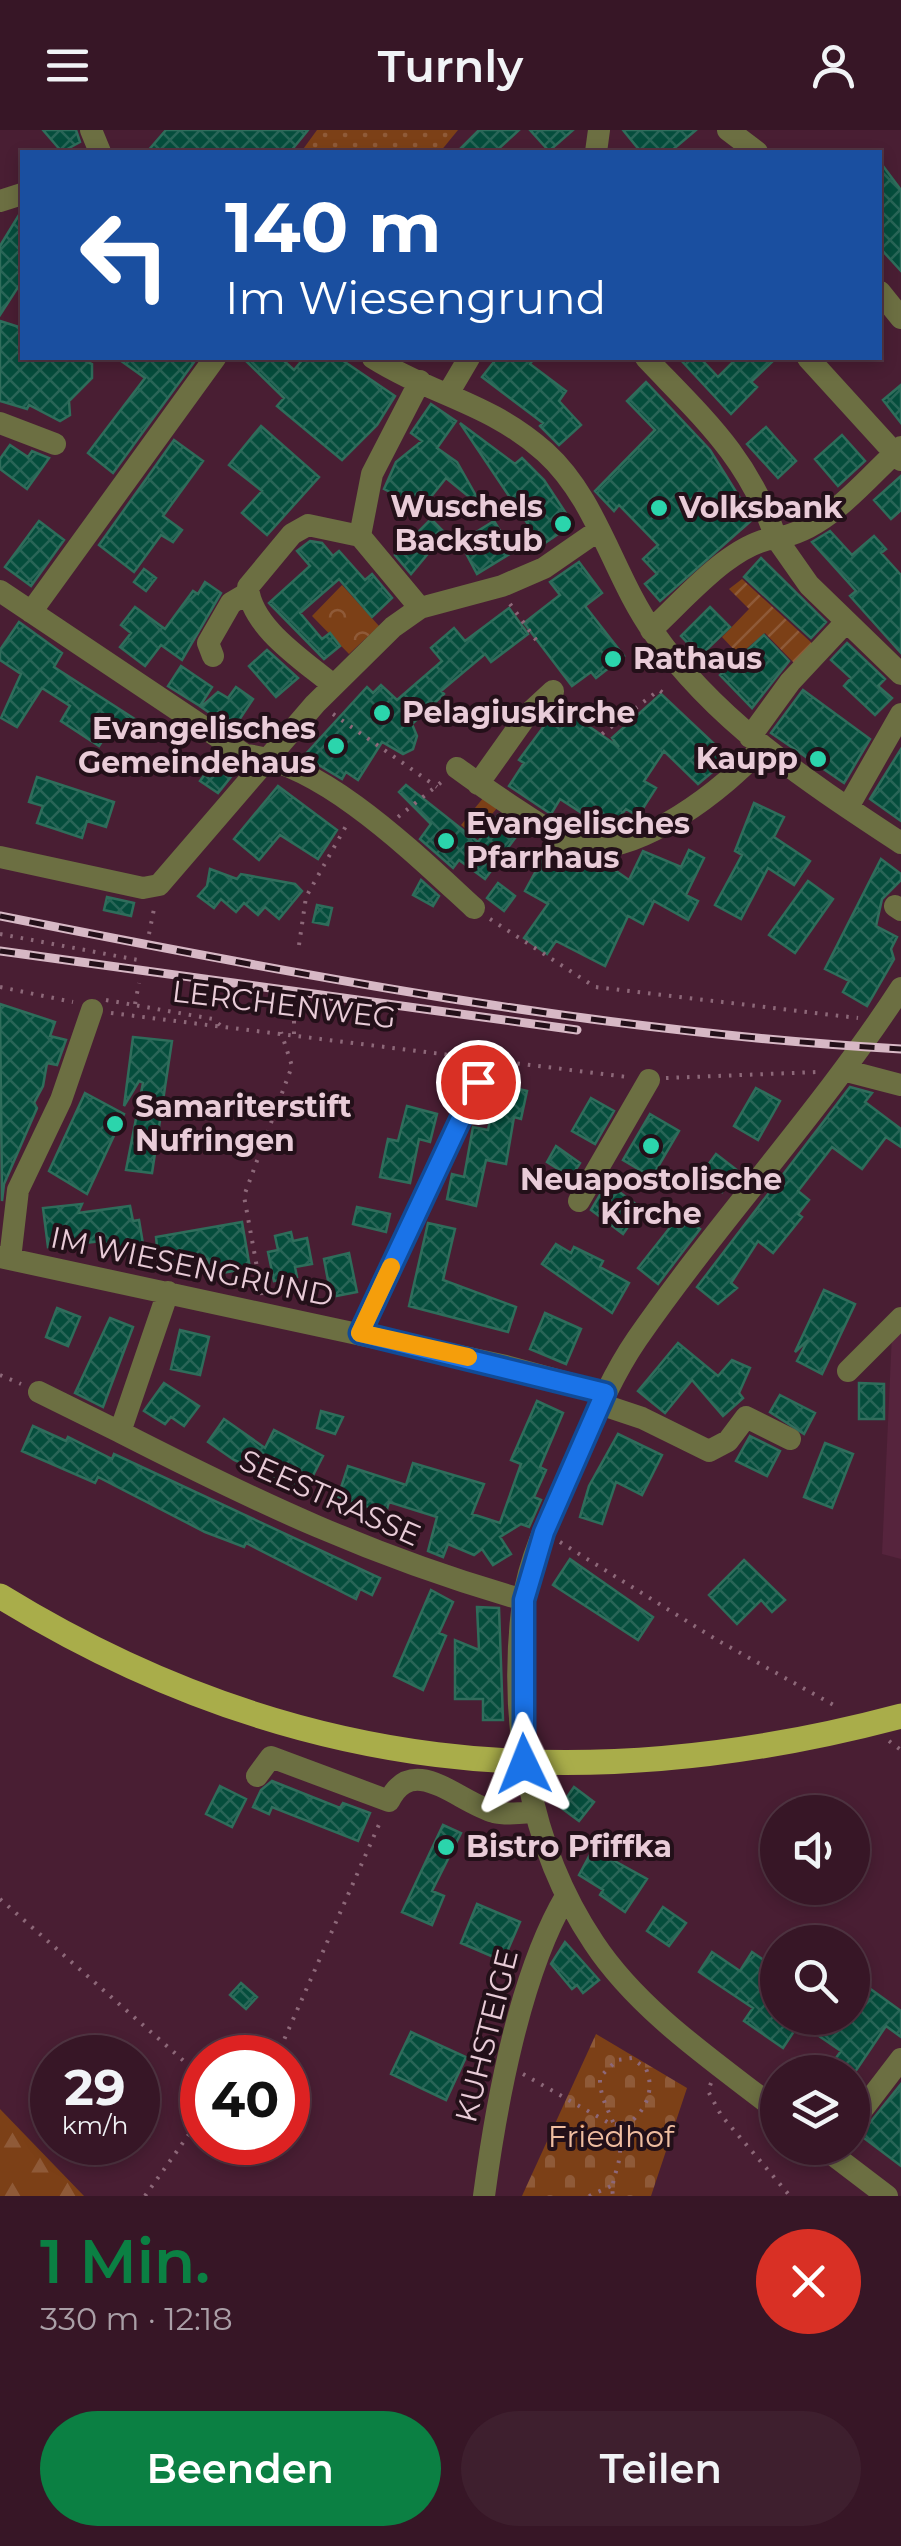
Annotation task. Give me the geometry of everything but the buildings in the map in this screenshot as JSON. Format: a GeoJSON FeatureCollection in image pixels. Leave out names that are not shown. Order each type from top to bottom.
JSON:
{"type":"FeatureCollection","features":[{"type":"Feature","properties":{"kind":"main road"},"geometry":{"type":"LineString","coordinates":[[0,1596],[74,1642],[174,1686],[277,1722],[423,1755],[524,1764],[681,1757],[901,1716]]}},
{"type":"Feature","properties":{"kind":"street"},"geometry":{"type":"LineString","coordinates":[[728,130],[753,150]]}},
{"type":"Feature","properties":{"kind":"street"},"geometry":{"type":"LineString","coordinates":[[882,294],[901,318]]}},
{"type":"Feature","properties":{"kind":"street"},"geometry":{"type":"LineString","coordinates":[[30,612],[214,360]]}},
{"type":"Feature","properties":{"kind":"street"},"geometry":{"type":"LineString","coordinates":[[377,360],[499,415],[547,454],[575,487],[651,630],[712,702],[756,742],[901,842]]}},
{"type":"Feature","properties":{"kind":"street"},"geometry":{"type":"LineString","coordinates":[[449,392],[467,360]]}},
{"type":"Feature","properties":{"kind":"street"},"geometry":{"type":"LineString","coordinates":[[648,360],[737,454],[762,496],[776,538],[809,584],[901,674]]}},
{"type":"Feature","properties":{"kind":"street"},"geometry":{"type":"LineString","coordinates":[[651,630],[739,550],[757,540],[794,536],[817,524],[899,453],[810,360]]}},
{"type":"Feature","properties":{"kind":"street"},"geometry":{"type":"LineString","coordinates":[[360,536],[372,474],[420,381]]}},
{"type":"Feature","properties":{"kind":"street"},"geometry":{"type":"LineString","coordinates":[[0,424],[55,444]]}},
{"type":"Feature","properties":{"kind":"street"},"geometry":{"type":"LineString","coordinates":[[213,656],[208,644],[232,602],[248,592],[260,568],[292,534],[308,525],[339,535],[360,536],[420,608]]}},
{"type":"Feature","properties":{"kind":"street"},"geometry":{"type":"LineString","coordinates":[[0,857],[144,888],[159,885],[315,704],[420,608],[502,586],[544,568],[600,530]]}},
{"type":"Feature","properties":{"kind":"street"},"geometry":{"type":"LineString","coordinates":[[0,591],[245,755],[270,757],[387,828],[474,908]]}},
{"type":"Feature","properties":{"kind":"street"},"geometry":{"type":"LineString","coordinates":[[248,592],[250,606],[260,617],[333,685]]}},
{"type":"Feature","properties":{"kind":"street"},"geometry":{"type":"LineString","coordinates":[[457,768],[579,846],[628,842],[718,792],[756,742],[790,682],[846,622]]}},
{"type":"Feature","properties":{"kind":"street"},"geometry":{"type":"LineString","coordinates":[[478,784],[527,716],[553,691]]}},
{"type":"Feature","properties":{"kind":"street"},"geometry":{"type":"LineString","coordinates":[[848,808],[901,714]]}},
{"type":"Feature","properties":{"kind":"street"},"geometry":{"type":"LineString","coordinates":[[760,2097],[630,1989],[594,1944],[566,1896],[534,1812],[524,1764],[524,1600],[544,1532],[603,1399],[637,1339],[901,988]]}},
{"type":"Feature","properties":{"kind":"street"},"geometry":{"type":"LineString","coordinates":[[5,1258],[18,1190],[61,1100],[81,1005]]}},
{"type":"Feature","properties":{"kind":"street"},"geometry":{"type":"LineString","coordinates":[[838,1072],[901,1084]]}},
{"type":"Feature","properties":{"kind":"street"},"geometry":{"type":"LineString","coordinates":[[579,1201],[648,1080]]}},
{"type":"Feature","properties":{"kind":"street"},"geometry":{"type":"LineString","coordinates":[[360,1333],[478,1082]]}},
{"type":"Feature","properties":{"kind":"street","name":"IM WIESENGRUND"},"geometry":{"type":"LineString","coordinates":[[5,1258],[360,1333],[603,1399],[710,1451],[728,1441],[746,1416],[790,1439]]}},
{"type":"Feature","properties":{"kind":"street"},"geometry":{"type":"LineString","coordinates":[[120,1432],[168,1292]]}},
{"type":"Feature","properties":{"kind":"street"},"geometry":{"type":"LineString","coordinates":[[848,1371],[901,1318]]}},
{"type":"Feature","properties":{"kind":"street","name":"SEESTRASSE"},"geometry":{"type":"LineString","coordinates":[[39,1392],[283,1515],[431,1574],[524,1600]]}},
{"type":"Feature","properties":{"kind":"street"},"geometry":{"type":"LineString","coordinates":[[257,1776],[271,1757],[389,1802],[397,1785],[409,1779],[428,1781],[494,1812],[534,1812]]}},
{"type":"Feature","properties":{"kind":"street","name":"KUHSTEIGE"},"geometry":{"type":"LineString","coordinates":[[484,2196],[495,2114],[543,1936],[566,1896]]}},
{"type":"Feature","properties":{"kind":"street"},"geometry":{"type":"LineString","coordinates":[[870,2099],[901,2059]]}},
{"type":"Feature","properties":{"kind":"street"},"geometry":{"type":"LineString","coordinates":[[849,2165],[887,2196]]}},
{"type":"Feature","properties":{"kind":"path"},"geometry":{"type":"LineString","coordinates":[[502,586],[539,644]]}},
{"type":"Feature","properties":{"kind":"path"},"geometry":{"type":"LineString","coordinates":[[602,734],[659,690],[667,696]]}},
{"type":"Feature","properties":{"kind":"path"},"geometry":{"type":"LineString","coordinates":[[315,704],[436,787]]}},
{"type":"Feature","properties":{"kind":"path"},"geometry":{"type":"LineString","coordinates":[[387,828],[424,792],[436,787],[457,768]]}},
{"type":"Feature","properties":{"kind":"path"},"geometry":{"type":"LineString","coordinates":[[299,946],[306,897],[356,809]]}},
{"type":"Feature","properties":{"kind":"path"},"geometry":{"type":"LineString","coordinates":[[149,934],[159,885]]}},
{"type":"Feature","properties":{"kind":"path"},"geometry":{"type":"LineString","coordinates":[[474,908],[595,987],[880,1020]]}},
{"type":"Feature","properties":{"kind":"path"},"geometry":{"type":"LineString","coordinates":[[0,934],[138,960]]}},
{"type":"Feature","properties":{"kind":"path"},"geometry":{"type":"LineString","coordinates":[[138,983],[135,1004],[213,1019],[226,1030]]}},
{"type":"Feature","properties":{"kind":"path","name":"LERCHENWEG"},"geometry":{"type":"LineString","coordinates":[[0,987],[226,1030],[281,1032],[648,1080],[838,1072]]}},
{"type":"Feature","properties":{"kind":"path"},"geometry":{"type":"LineString","coordinates":[[294,1015],[294,1034]]}},
{"type":"Feature","properties":{"kind":"path"},"geometry":{"type":"LineString","coordinates":[[265,1313],[244,1196],[292,1066],[281,1032]]}},
{"type":"Feature","properties":{"kind":"path"},"geometry":{"type":"LineString","coordinates":[[544,1532],[866,1725],[901,1750]]}},
{"type":"Feature","properties":{"kind":"path"},"geometry":{"type":"LineString","coordinates":[[286,2035],[389,1802]]}},
{"type":"Feature","properties":{"kind":"path"},"geometry":{"type":"LineString","coordinates":[[0,1899],[180,2058]]}},
{"type":"Feature","properties":{"kind":"path"},"geometry":{"type":"LineString","coordinates":[[508,2066],[614,2124],[626,2126],[637,2119],[650,2092],[646,2069],[632,2058],[617,2060],[600,2077],[603,2105],[614,2124],[620,2150],[611,2186],[613,2196]]}},
{"type":"Feature","properties":{"kind":"path"},"geometry":{"type":"LineString","coordinates":[[722,2067],[708,2091],[722,2114],[790,2196]]}},
{"type":"Feature","properties":{"kind":"path"},"geometry":{"type":"LineString","coordinates":[[145,2196],[180,2147]]}},
{"type":"Feature","properties":{"kind":"path"},"geometry":{"type":"LineString","coordinates":[[590,2196],[611,2186]]}},
{"type":"Feature","properties":{"kind":"shaded area"},"geometry":{"type":"Polygon","coordinates":[[[901,1325],[901,1559],[882,1554],[892,1334],[901,1325]]]}},
{"type":"Feature","properties":{"kind":"green space"},"geometry":{"type":"Polygon","coordinates":[[[317,130],[458,130],[442,150],[302,150],[317,130]]]}},
{"type":"Feature","properties":{"kind":"green space"},"geometry":{"type":"Polygon","coordinates":[[[742,579],[815,646],[795,664],[765,633],[739,655],[722,637],[749,609],[729,589],[742,579]]]}},
{"type":"Feature","properties":{"kind":"green space"},"geometry":{"type":"Polygon","coordinates":[[[342,585],[379,626],[349,654],[312,616],[342,585]]]}},
{"type":"Feature","properties":{"kind":"green space"},"geometry":{"type":"Polygon","coordinates":[[[484,797],[497,808],[474,836],[461,825],[484,797]]]}},
{"type":"Feature","properties":{"kind":"green space","name":"Friedhof"},"geometry":{"type":"Polygon","coordinates":[[[596,2034],[687,2088],[651,2196],[522,2196],[596,2034]]]}},
{"type":"Feature","properties":{"kind":"green space"},"geometry":{"type":"Polygon","coordinates":[[[0,2109],[30,2140],[30,2165],[54,2165],[84,2196],[0,2196],[0,2109]]]}},
{"type":"Feature","properties":{"kind":"railway"},"geometry":{"type":"LineString","coordinates":[[0,916],[336,980],[561,1015],[787,1041],[901,1049]]}},
{"type":"Feature","properties":{"kind":"railway"},"geometry":{"type":"LineString","coordinates":[[0,951],[577,1030]]}},
{"type":"Feature","properties":{"kind":"slow traffic"},"geometry":{"type":"LineString","coordinates":[[391,1267],[360,1333],[468,1357]]}},
{"type":"Feature","properties":{"kind":"place","name":"Volksbank"},"geometry":{"type":"Point","coordinates":[659,508]}},
{"type":"Feature","properties":{"kind":"place","name":"Wuschels Backstub"},"geometry":{"type":"Point","coordinates":[563,524]}},
{"type":"Feature","properties":{"kind":"place","name":"Rathaus"},"geometry":{"type":"Point","coordinates":[613,659]}},
{"type":"Feature","properties":{"kind":"place","name":"Pelagiuskirche"},"geometry":{"type":"Point","coordinates":[382,713]}},
{"type":"Feature","properties":{"kind":"place","name":"Evangelisches Gemeindehaus"},"geometry":{"type":"Point","coordinates":[336,746]}},
{"type":"Feature","properties":{"kind":"place","name":"Kaupp"},"geometry":{"type":"Point","coordinates":[818,759]}},
{"type":"Feature","properties":{"kind":"place","name":"Evangelisches Pfarrhaus"},"geometry":{"type":"Point","coordinates":[446,841]}},
{"type":"Feature","properties":{"kind":"place","name":"Samariterstift Nufringen"},"geometry":{"type":"Point","coordinates":[115,1124]}},
{"type":"Feature","properties":{"kind":"place","name":"Neuapostolische Kirche"},"geometry":{"type":"Point","coordinates":[651,1146]}},
{"type":"Feature","properties":{"kind":"place","name":"Bistro Pfiffka"},"geometry":{"type":"Point","coordinates":[446,1847]}},
{"type":"Feature","properties":{"kind":"route"},"geometry":{"type":"LineString","coordinates":[[478,1082],[360,1333],[605,1393],[544,1532],[524,1600],[520,1683],[524,1764]]}}]}
